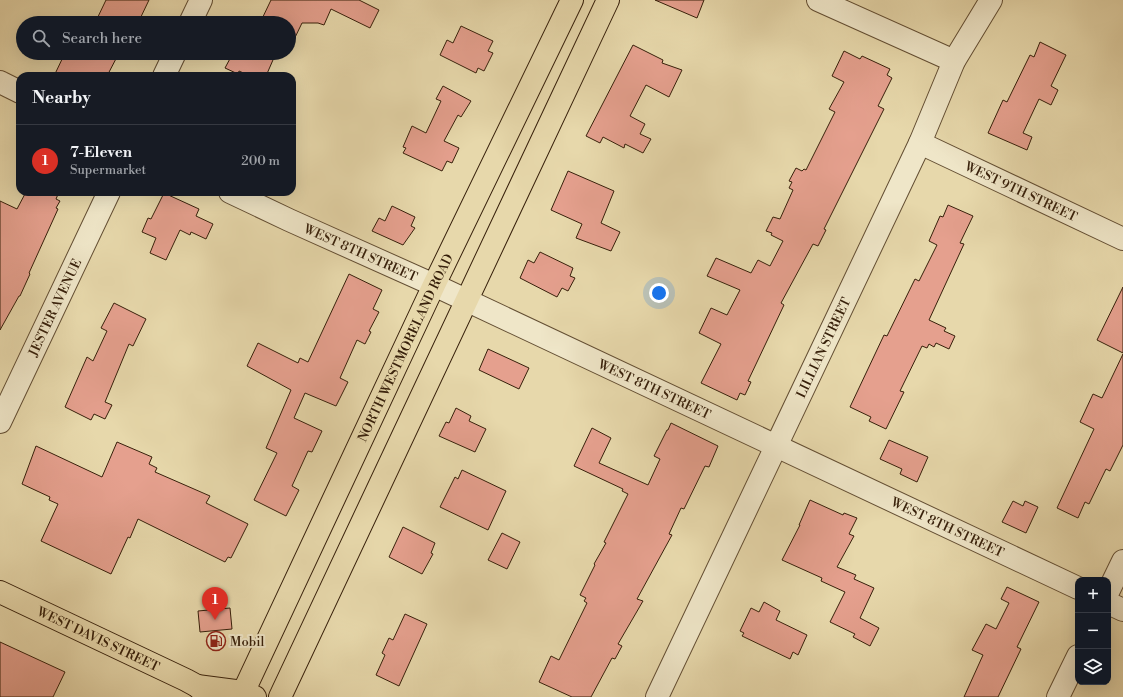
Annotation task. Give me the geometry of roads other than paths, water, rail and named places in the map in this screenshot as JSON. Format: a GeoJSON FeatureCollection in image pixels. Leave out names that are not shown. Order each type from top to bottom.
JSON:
{"type":"FeatureCollection","features":[{"type":"Feature","properties":{"kind":"main road","name":"NORTH WESTMORELAND ROAD"},"geometry":{"type":"LineString","coordinates":[[246,695],[434,285],[572,0]]}},
{"type":"Feature","properties":{"kind":"main road"},"geometry":{"type":"LineString","coordinates":[[280,697],[608,0]]}},
{"type":"Feature","properties":{"kind":"main road","name":"WEST DAVIS STREET"},"geometry":{"type":"LineString","coordinates":[[0,592],[136,656],[203,692],[246,695]]}},
{"type":"Feature","properties":{"kind":"street"},"geometry":{"type":"LineString","coordinates":[[193,16],[201,0]]}},
{"type":"Feature","properties":{"kind":"street"},"geometry":{"type":"LineString","coordinates":[[818,0],[954,61]]}},
{"type":"Feature","properties":{"kind":"street","name":"LILLIAN STREET"},"geometry":{"type":"LineString","coordinates":[[657,697],[920,143],[954,61],[991,0]]}},
{"type":"Feature","properties":{"kind":"street"},"geometry":{"type":"LineString","coordinates":[[166,72],[172,60]]}},
{"type":"Feature","properties":{"kind":"street"},"geometry":{"type":"LineString","coordinates":[[0,82],[16,90]]}},
{"type":"Feature","properties":{"kind":"street","name":"WEST 9TH STREET"},"geometry":{"type":"LineString","coordinates":[[920,143],[1123,239]]}},
{"type":"Feature","properties":{"kind":"street","name":"JESTER AVENUE"},"geometry":{"type":"LineString","coordinates":[[0,422],[107,196]]}},
{"type":"Feature","properties":{"kind":"street","name":"WEST 8TH STREET"},"geometry":{"type":"LineString","coordinates":[[238,196],[434,285],[1075,587]]}},
{"type":"Feature","properties":{"kind":"street"},"geometry":{"type":"LineString","coordinates":[[1111,586],[1123,561]]}},
{"type":"Feature","properties":{"kind":"street"},"geometry":{"type":"LineString","coordinates":[[1111,604],[1123,610]]}},
{"type":"Feature","properties":{"kind":"street"},"geometry":{"type":"LineString","coordinates":[[1058,697],[1075,662]]}},
{"type":"Feature","properties":{"kind":"place","name":"7-Eleven"},"geometry":{"type":"Point","coordinates":[215,620]}},
{"type":"Feature","properties":{"kind":"place","name":"Mobil"},"geometry":{"type":"Point","coordinates":[216,641]}}]}
